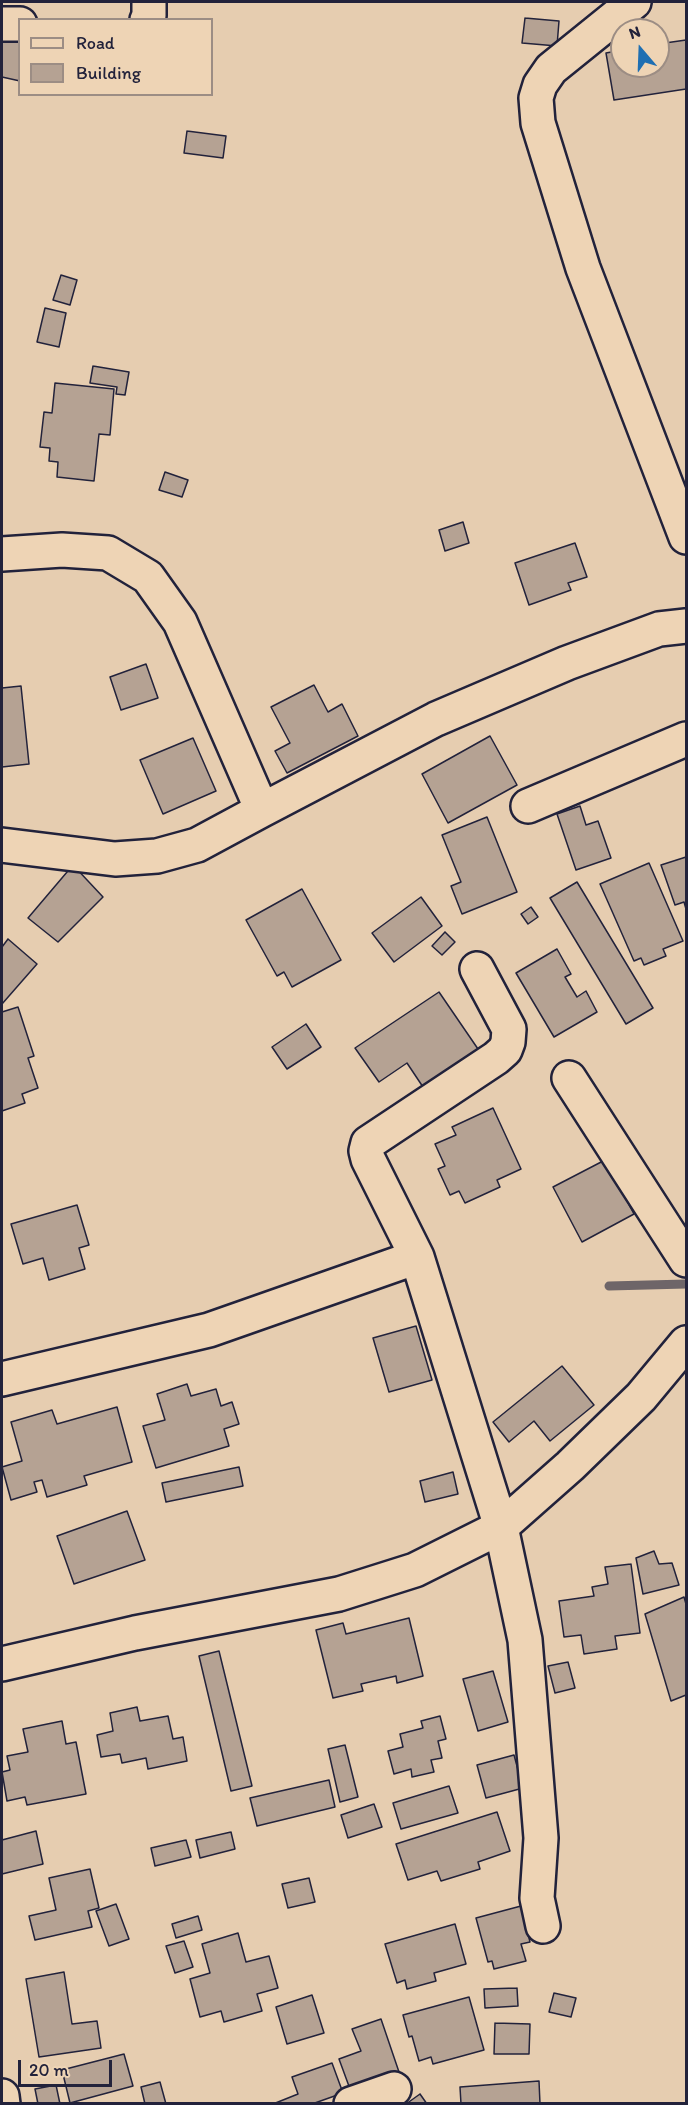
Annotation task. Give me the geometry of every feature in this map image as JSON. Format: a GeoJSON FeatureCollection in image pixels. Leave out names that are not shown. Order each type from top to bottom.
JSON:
{"type":"FeatureCollection","features":[{"type":"Feature","properties":{"kind":"street"},"geometry":{"type":"LineString","coordinates":[[148,18],[149,2]]}},
{"type":"Feature","properties":{"kind":"street"},"geometry":{"type":"LineString","coordinates":[[634,2],[552,69],[540,85],[536,98],[538,123],[583,268],[687,537]]}},
{"type":"Feature","properties":{"kind":"street"},"geometry":{"type":"LineString","coordinates":[[2,24],[18,24]]}},
{"type":"Feature","properties":{"kind":"street"},"geometry":{"type":"LineString","coordinates":[[2,554],[62,550],[108,553],[148,577],[180,621],[262,810]]}},
{"type":"Feature","properties":{"kind":"street"},"geometry":{"type":"LineString","coordinates":[[2,845],[115,859],[158,856],[197,846],[436,719],[567,663],[659,629],[687,626]]}},
{"type":"Feature","properties":{"kind":"street"},"geometry":{"type":"LineString","coordinates":[[528,806],[687,739]]}},
{"type":"Feature","properties":{"kind":"street"},"geometry":{"type":"LineString","coordinates":[[477,969],[509,1029],[505,1050],[368,1143],[366,1147],[368,1159],[417,1257],[501,1527],[525,1640],[541,1838],[537,1898],[543,1926]]}},
{"type":"Feature","properties":{"kind":"street"},"geometry":{"type":"LineString","coordinates":[[570,1078],[687,1260]]}},
{"type":"Feature","properties":{"kind":"street"},"geometry":{"type":"LineString","coordinates":[[2,1379],[209,1330],[417,1257]]}},
{"type":"Feature","properties":{"kind":"street"},"geometry":{"type":"LineString","coordinates":[[2,1664],[135,1633],[339,1594],[415,1570],[501,1527],[570,1466],[641,1397],[687,1343]]}},
{"type":"Feature","properties":{"kind":"street"},"geometry":{"type":"LineString","coordinates":[[351,2103],[393,2089]]}},
{"type":"Feature","properties":{"kind":"street"},"geometry":{"type":"LineString","coordinates":[[2,2096],[3,2103]]}},
{"type":"Feature","properties":{"kind":"building"},"geometry":{"type":"Polygon","coordinates":[[[525,18],[559,21],[557,46],[522,43],[525,18]]]}},
{"type":"Feature","properties":{"kind":"building"},"geometry":{"type":"Polygon","coordinates":[[[2,34],[18,37],[18,81],[2,77],[2,34]]]}},
{"type":"Feature","properties":{"kind":"building"},"geometry":{"type":"Polygon","coordinates":[[[686,40],[686,89],[614,100],[610,78],[670,78],[670,42],[686,40]]]}},
{"type":"Feature","properties":{"kind":"building"},"geometry":{"type":"Polygon","coordinates":[[[610,52],[610,76],[606,53],[610,52]]]}},
{"type":"Feature","properties":{"kind":"building"},"geometry":{"type":"Polygon","coordinates":[[[187,131],[226,136],[223,158],[184,153],[187,131]]]}},
{"type":"Feature","properties":{"kind":"building"},"geometry":{"type":"Polygon","coordinates":[[[61,275],[77,280],[70,305],[53,300],[61,275]]]}},
{"type":"Feature","properties":{"kind":"building"},"geometry":{"type":"Polygon","coordinates":[[[45,308],[66,313],[59,347],[37,342],[45,308]]]}},
{"type":"Feature","properties":{"kind":"building"},"geometry":{"type":"Polygon","coordinates":[[[93,366],[129,372],[125,395],[116,394],[117,387],[90,383],[93,366]]]}},
{"type":"Feature","properties":{"kind":"building"},"geometry":{"type":"Polygon","coordinates":[[[55,383],[114,389],[110,435],[99,434],[94,481],[57,477],[58,462],[49,461],[50,448],[40,447],[44,412],[52,413],[55,383]]]}},
{"type":"Feature","properties":{"kind":"building"},"geometry":{"type":"Polygon","coordinates":[[[165,472],[188,480],[182,497],[159,490],[165,472]]]}},
{"type":"Feature","properties":{"kind":"building"},"geometry":{"type":"Polygon","coordinates":[[[463,522],[469,543],[445,551],[439,530],[463,522]]]}},
{"type":"Feature","properties":{"kind":"building"},"geometry":{"type":"Polygon","coordinates":[[[575,543],[587,577],[568,583],[571,590],[529,605],[515,563],[575,543]]]}},
{"type":"Feature","properties":{"kind":"building"},"geometry":{"type":"Polygon","coordinates":[[[146,664],[158,698],[121,710],[110,677],[146,664]]]}},
{"type":"Feature","properties":{"kind":"building"},"geometry":{"type":"Polygon","coordinates":[[[314,685],[328,712],[342,704],[358,736],[287,773],[275,751],[290,743],[271,707],[314,685]]]}},
{"type":"Feature","properties":{"kind":"building"},"geometry":{"type":"Polygon","coordinates":[[[21,686],[29,764],[2,767],[2,688],[21,686]]]}},
{"type":"Feature","properties":{"kind":"building"},"geometry":{"type":"Polygon","coordinates":[[[490,736],[517,785],[448,823],[422,774],[490,736]]]}},
{"type":"Feature","properties":{"kind":"building"},"geometry":{"type":"Polygon","coordinates":[[[193,738],[216,791],[163,814],[140,760],[193,738]]]}},
{"type":"Feature","properties":{"kind":"building"},"geometry":{"type":"Polygon","coordinates":[[[580,806],[586,825],[598,821],[611,858],[576,870],[557,814],[580,806]]]}},
{"type":"Feature","properties":{"kind":"building"},"geometry":{"type":"Polygon","coordinates":[[[487,817],[517,892],[462,914],[451,886],[461,882],[442,835],[487,817]]]}},
{"type":"Feature","properties":{"kind":"building"},"geometry":{"type":"Polygon","coordinates":[[[686,857],[686,909],[684,902],[675,905],[661,865],[686,857]]]}},
{"type":"Feature","properties":{"kind":"building"},"geometry":{"type":"Polygon","coordinates":[[[649,863],[683,941],[663,949],[666,956],[644,965],[641,958],[634,961],[600,884],[649,863]]]}},
{"type":"Feature","properties":{"kind":"building"},"geometry":{"type":"Polygon","coordinates":[[[73,865],[103,897],[58,942],[28,918],[73,865]]]}},
{"type":"Feature","properties":{"kind":"building"},"geometry":{"type":"Polygon","coordinates":[[[577,882],[653,1008],[626,1024],[550,898],[577,882]]]}},
{"type":"Feature","properties":{"kind":"building"},"geometry":{"type":"Polygon","coordinates":[[[302,889],[341,960],[292,987],[284,972],[277,976],[246,920],[302,889]]]}},
{"type":"Feature","properties":{"kind":"building"},"geometry":{"type":"Polygon","coordinates":[[[421,897],[442,926],[394,962],[372,933],[421,897]]]}},
{"type":"Feature","properties":{"kind":"building"},"geometry":{"type":"Polygon","coordinates":[[[531,907],[538,917],[528,924],[521,914],[531,907]]]}},
{"type":"Feature","properties":{"kind":"building"},"geometry":{"type":"Polygon","coordinates":[[[445,932],[455,942],[442,955],[432,946],[445,932]]]}},
{"type":"Feature","properties":{"kind":"building"},"geometry":{"type":"Polygon","coordinates":[[[8,939],[37,964],[2,1004],[2,947],[8,939]]]}},
{"type":"Feature","properties":{"kind":"building"},"geometry":{"type":"Polygon","coordinates":[[[557,949],[571,974],[565,977],[577,997],[586,991],[597,1012],[554,1037],[516,973],[557,949]]]}},
{"type":"Feature","properties":{"kind":"building"},"geometry":{"type":"Polygon","coordinates":[[[439,992],[478,1049],[423,1087],[407,1063],[379,1082],[355,1048],[439,992]]]}},
{"type":"Feature","properties":{"kind":"building"},"geometry":{"type":"Polygon","coordinates":[[[18,1007],[34,1056],[28,1058],[38,1088],[22,1094],[25,1103],[2,1111],[2,1012],[18,1007]]]}},
{"type":"Feature","properties":{"kind":"building"},"geometry":{"type":"Polygon","coordinates":[[[306,1024],[321,1047],[287,1069],[272,1047],[306,1024]]]}},
{"type":"Feature","properties":{"kind":"building"},"geometry":{"type":"Polygon","coordinates":[[[493,1108],[521,1169],[497,1180],[500,1187],[465,1203],[459,1191],[450,1195],[438,1169],[445,1166],[435,1144],[456,1135],[452,1127],[493,1108]]]}},
{"type":"Feature","properties":{"kind":"building"},"geometry":{"type":"Polygon","coordinates":[[[605,1160],[634,1214],[582,1242],[553,1187],[605,1160]]]}},
{"type":"Feature","properties":{"kind":"building"},"geometry":{"type":"Polygon","coordinates":[[[77,1205],[89,1245],[79,1248],[85,1269],[49,1280],[43,1258],[23,1264],[11,1224],[77,1205]]]}},
{"type":"Feature","properties":{"kind":"building"},"geometry":{"type":"Polygon","coordinates":[[[416,1326],[432,1380],[389,1392],[373,1338],[416,1326]]]}},
{"type":"Feature","properties":{"kind":"building"},"geometry":{"type":"Polygon","coordinates":[[[562,1366],[594,1405],[550,1441],[534,1421],[509,1442],[493,1422],[562,1366]]]}},
{"type":"Feature","properties":{"kind":"building"},"geometry":{"type":"Polygon","coordinates":[[[187,1384],[191,1396],[216,1389],[221,1406],[232,1402],[239,1424],[224,1429],[229,1446],[156,1468],[143,1426],[165,1420],[157,1394],[187,1384]]]}},
{"type":"Feature","properties":{"kind":"building"},"geometry":{"type":"Polygon","coordinates":[[[117,1407],[132,1462],[84,1476],[87,1485],[47,1497],[42,1480],[34,1482],[37,1492],[11,1500],[2,1467],[22,1461],[11,1422],[52,1410],[57,1424],[117,1407]]]}},
{"type":"Feature","properties":{"kind":"building"},"geometry":{"type":"Polygon","coordinates":[[[239,1467],[243,1486],[166,1502],[162,1483],[239,1467]]]}},
{"type":"Feature","properties":{"kind":"building"},"geometry":{"type":"Polygon","coordinates":[[[453,1472],[458,1494],[425,1502],[420,1481],[453,1472]]]}},
{"type":"Feature","properties":{"kind":"building"},"geometry":{"type":"Polygon","coordinates":[[[127,1511],[145,1560],[74,1584],[57,1536],[127,1511]]]}},
{"type":"Feature","properties":{"kind":"building"},"geometry":{"type":"Polygon","coordinates":[[[654,1551],[659,1564],[672,1563],[679,1585],[643,1594],[636,1558],[654,1551]]]}},
{"type":"Feature","properties":{"kind":"building"},"geometry":{"type":"Polygon","coordinates":[[[631,1564],[640,1633],[615,1636],[617,1649],[584,1654],[581,1635],[564,1637],[559,1601],[594,1596],[592,1587],[608,1584],[605,1567],[631,1564]]]}},
{"type":"Feature","properties":{"kind":"building"},"geometry":{"type":"Polygon","coordinates":[[[684,1597],[686,1604],[686,1695],[671,1701],[645,1614],[684,1597]]]}},
{"type":"Feature","properties":{"kind":"building"},"geometry":{"type":"Polygon","coordinates":[[[409,1618],[423,1676],[397,1683],[396,1676],[361,1684],[363,1691],[333,1698],[316,1630],[343,1623],[346,1634],[409,1618]]]}},
{"type":"Feature","properties":{"kind":"building"},"geometry":{"type":"Polygon","coordinates":[[[219,1651],[252,1786],[231,1791],[199,1656],[219,1651]]]}},
{"type":"Feature","properties":{"kind":"building"},"geometry":{"type":"Polygon","coordinates":[[[568,1662],[575,1688],[555,1693],[548,1666],[568,1662]]]}},
{"type":"Feature","properties":{"kind":"building"},"geometry":{"type":"Polygon","coordinates":[[[493,1671],[508,1722],[478,1731],[463,1679],[493,1671]]]}},
{"type":"Feature","properties":{"kind":"building"},"geometry":{"type":"Polygon","coordinates":[[[137,1707],[140,1721],[168,1716],[173,1739],[183,1737],[187,1761],[148,1769],[146,1758],[122,1763],[120,1754],[101,1757],[97,1735],[113,1731],[110,1713],[137,1707]]]}},
{"type":"Feature","properties":{"kind":"building"},"geometry":{"type":"Polygon","coordinates":[[[440,1716],[446,1739],[438,1741],[442,1758],[431,1760],[434,1772],[412,1777],[411,1769],[394,1774],[388,1751],[403,1747],[400,1734],[423,1728],[421,1721],[440,1716]]]}},
{"type":"Feature","properties":{"kind":"building"},"geometry":{"type":"Polygon","coordinates":[[[62,1721],[66,1744],[76,1742],[86,1794],[27,1805],[25,1797],[7,1801],[2,1772],[10,1770],[7,1756],[28,1752],[23,1729],[62,1721]]]}},
{"type":"Feature","properties":{"kind":"building"},"geometry":{"type":"Polygon","coordinates":[[[345,1745],[358,1797],[340,1802],[328,1749],[345,1745]]]}},
{"type":"Feature","properties":{"kind":"building"},"geometry":{"type":"Polygon","coordinates":[[[514,1755],[523,1788],[486,1798],[477,1765],[514,1755]]]}},
{"type":"Feature","properties":{"kind":"building"},"geometry":{"type":"Polygon","coordinates":[[[329,1780],[335,1807],[257,1826],[250,1798],[329,1780]]]}},
{"type":"Feature","properties":{"kind":"building"},"geometry":{"type":"Polygon","coordinates":[[[449,1786],[458,1813],[401,1829],[393,1803],[449,1786]]]}},
{"type":"Feature","properties":{"kind":"building"},"geometry":{"type":"Polygon","coordinates":[[[374,1804],[382,1827],[348,1838],[341,1815],[374,1804]]]}},
{"type":"Feature","properties":{"kind":"building"},"geometry":{"type":"Polygon","coordinates":[[[497,1812],[510,1851],[478,1862],[480,1869],[441,1881],[437,1871],[408,1880],[396,1844],[497,1812]]]}},
{"type":"Feature","properties":{"kind":"building"},"geometry":{"type":"Polygon","coordinates":[[[36,1831],[43,1864],[2,1874],[2,1840],[36,1831]]]}},
{"type":"Feature","properties":{"kind":"building"},"geometry":{"type":"Polygon","coordinates":[[[231,1832],[235,1849],[200,1858],[196,1840],[231,1832]]]}},
{"type":"Feature","properties":{"kind":"building"},"geometry":{"type":"Polygon","coordinates":[[[186,1840],[191,1857],[155,1866],[151,1848],[186,1840]]]}},
{"type":"Feature","properties":{"kind":"building"},"geometry":{"type":"Polygon","coordinates":[[[90,1869],[99,1908],[88,1911],[92,1927],[35,1940],[29,1916],[56,1910],[49,1878],[90,1869]]]}},
{"type":"Feature","properties":{"kind":"building"},"geometry":{"type":"Polygon","coordinates":[[[309,1878],[315,1902],[288,1908],[282,1884],[309,1878]]]}},
{"type":"Feature","properties":{"kind":"building"},"geometry":{"type":"Polygon","coordinates":[[[116,1904],[129,1939],[109,1946],[96,1911],[116,1904]]]}},
{"type":"Feature","properties":{"kind":"building"},"geometry":{"type":"Polygon","coordinates":[[[521,1906],[530,1942],[521,1944],[526,1961],[494,1969],[492,1961],[488,1962],[476,1918],[521,1906]]]}},
{"type":"Feature","properties":{"kind":"building"},"geometry":{"type":"Polygon","coordinates":[[[198,1916],[202,1930],[176,1938],[172,1924],[198,1916]]]}},
{"type":"Feature","properties":{"kind":"building"},"geometry":{"type":"Polygon","coordinates":[[[455,1924],[466,1964],[434,1973],[436,1981],[407,1989],[405,1980],[397,1983],[385,1944],[455,1924]]]}},
{"type":"Feature","properties":{"kind":"building"},"geometry":{"type":"Polygon","coordinates":[[[238,1933],[246,1962],[269,1956],[278,1988],[257,1994],[262,2011],[224,2022],[221,2011],[200,2017],[190,1979],[210,1973],[202,1944],[238,1933]]]}},
{"type":"Feature","properties":{"kind":"building"},"geometry":{"type":"Polygon","coordinates":[[[184,1941],[193,1967],[175,1973],[166,1946],[184,1941]]]}},
{"type":"Feature","properties":{"kind":"building"},"geometry":{"type":"Polygon","coordinates":[[[64,1972],[72,2024],[97,2021],[101,2048],[39,2057],[26,1979],[64,1972]]]}},
{"type":"Feature","properties":{"kind":"building"},"geometry":{"type":"Polygon","coordinates":[[[517,1988],[518,2006],[485,2008],[484,1989],[517,1988]]]}},
{"type":"Feature","properties":{"kind":"building"},"geometry":{"type":"Polygon","coordinates":[[[554,1993],[576,1998],[571,2017],[549,2012],[554,1993]]]}},
{"type":"Feature","properties":{"kind":"building"},"geometry":{"type":"Polygon","coordinates":[[[312,1995],[324,2033],[287,2044],[276,2007],[312,1995]]]}},
{"type":"Feature","properties":{"kind":"building"},"geometry":{"type":"Polygon","coordinates":[[[469,1997],[484,2050],[433,2064],[431,2057],[419,2061],[403,2015],[469,1997]]]}},
{"type":"Feature","properties":{"kind":"building"},"geometry":{"type":"Polygon","coordinates":[[[381,2019],[399,2072],[350,2089],[339,2059],[361,2051],[352,2029],[381,2019]]]}},
{"type":"Feature","properties":{"kind":"building"},"geometry":{"type":"Polygon","coordinates":[[[495,2023],[530,2024],[529,2054],[494,2054],[495,2023]]]}},
{"type":"Feature","properties":{"kind":"building"},"geometry":{"type":"Polygon","coordinates":[[[124,2054],[133,2086],[70,2103],[62,2070],[124,2054]]]}},
{"type":"Feature","properties":{"kind":"building"},"geometry":{"type":"Polygon","coordinates":[[[332,2063],[343,2093],[312,2104],[273,2104],[298,2094],[292,2077],[332,2063]]]}},
{"type":"Feature","properties":{"kind":"building"},"geometry":{"type":"Polygon","coordinates":[[[539,2081],[540,2104],[461,2104],[460,2087],[539,2081]]]}},
{"type":"Feature","properties":{"kind":"building"},"geometry":{"type":"Polygon","coordinates":[[[160,2082],[166,2104],[145,2104],[141,2087],[160,2082]]]}},
{"type":"Feature","properties":{"kind":"building"},"geometry":{"type":"Polygon","coordinates":[[[56,2085],[60,2104],[38,2104],[35,2089],[56,2085]]]}},
{"type":"Feature","properties":{"kind":"building"},"geometry":{"type":"Polygon","coordinates":[[[420,2094],[427,2104],[406,2104],[420,2094]]]}},
{"type":"Feature","properties":{"kind":"waterway"},"geometry":{"type":"LineString","coordinates":[[609,1286],[686,1284]]}}]}
